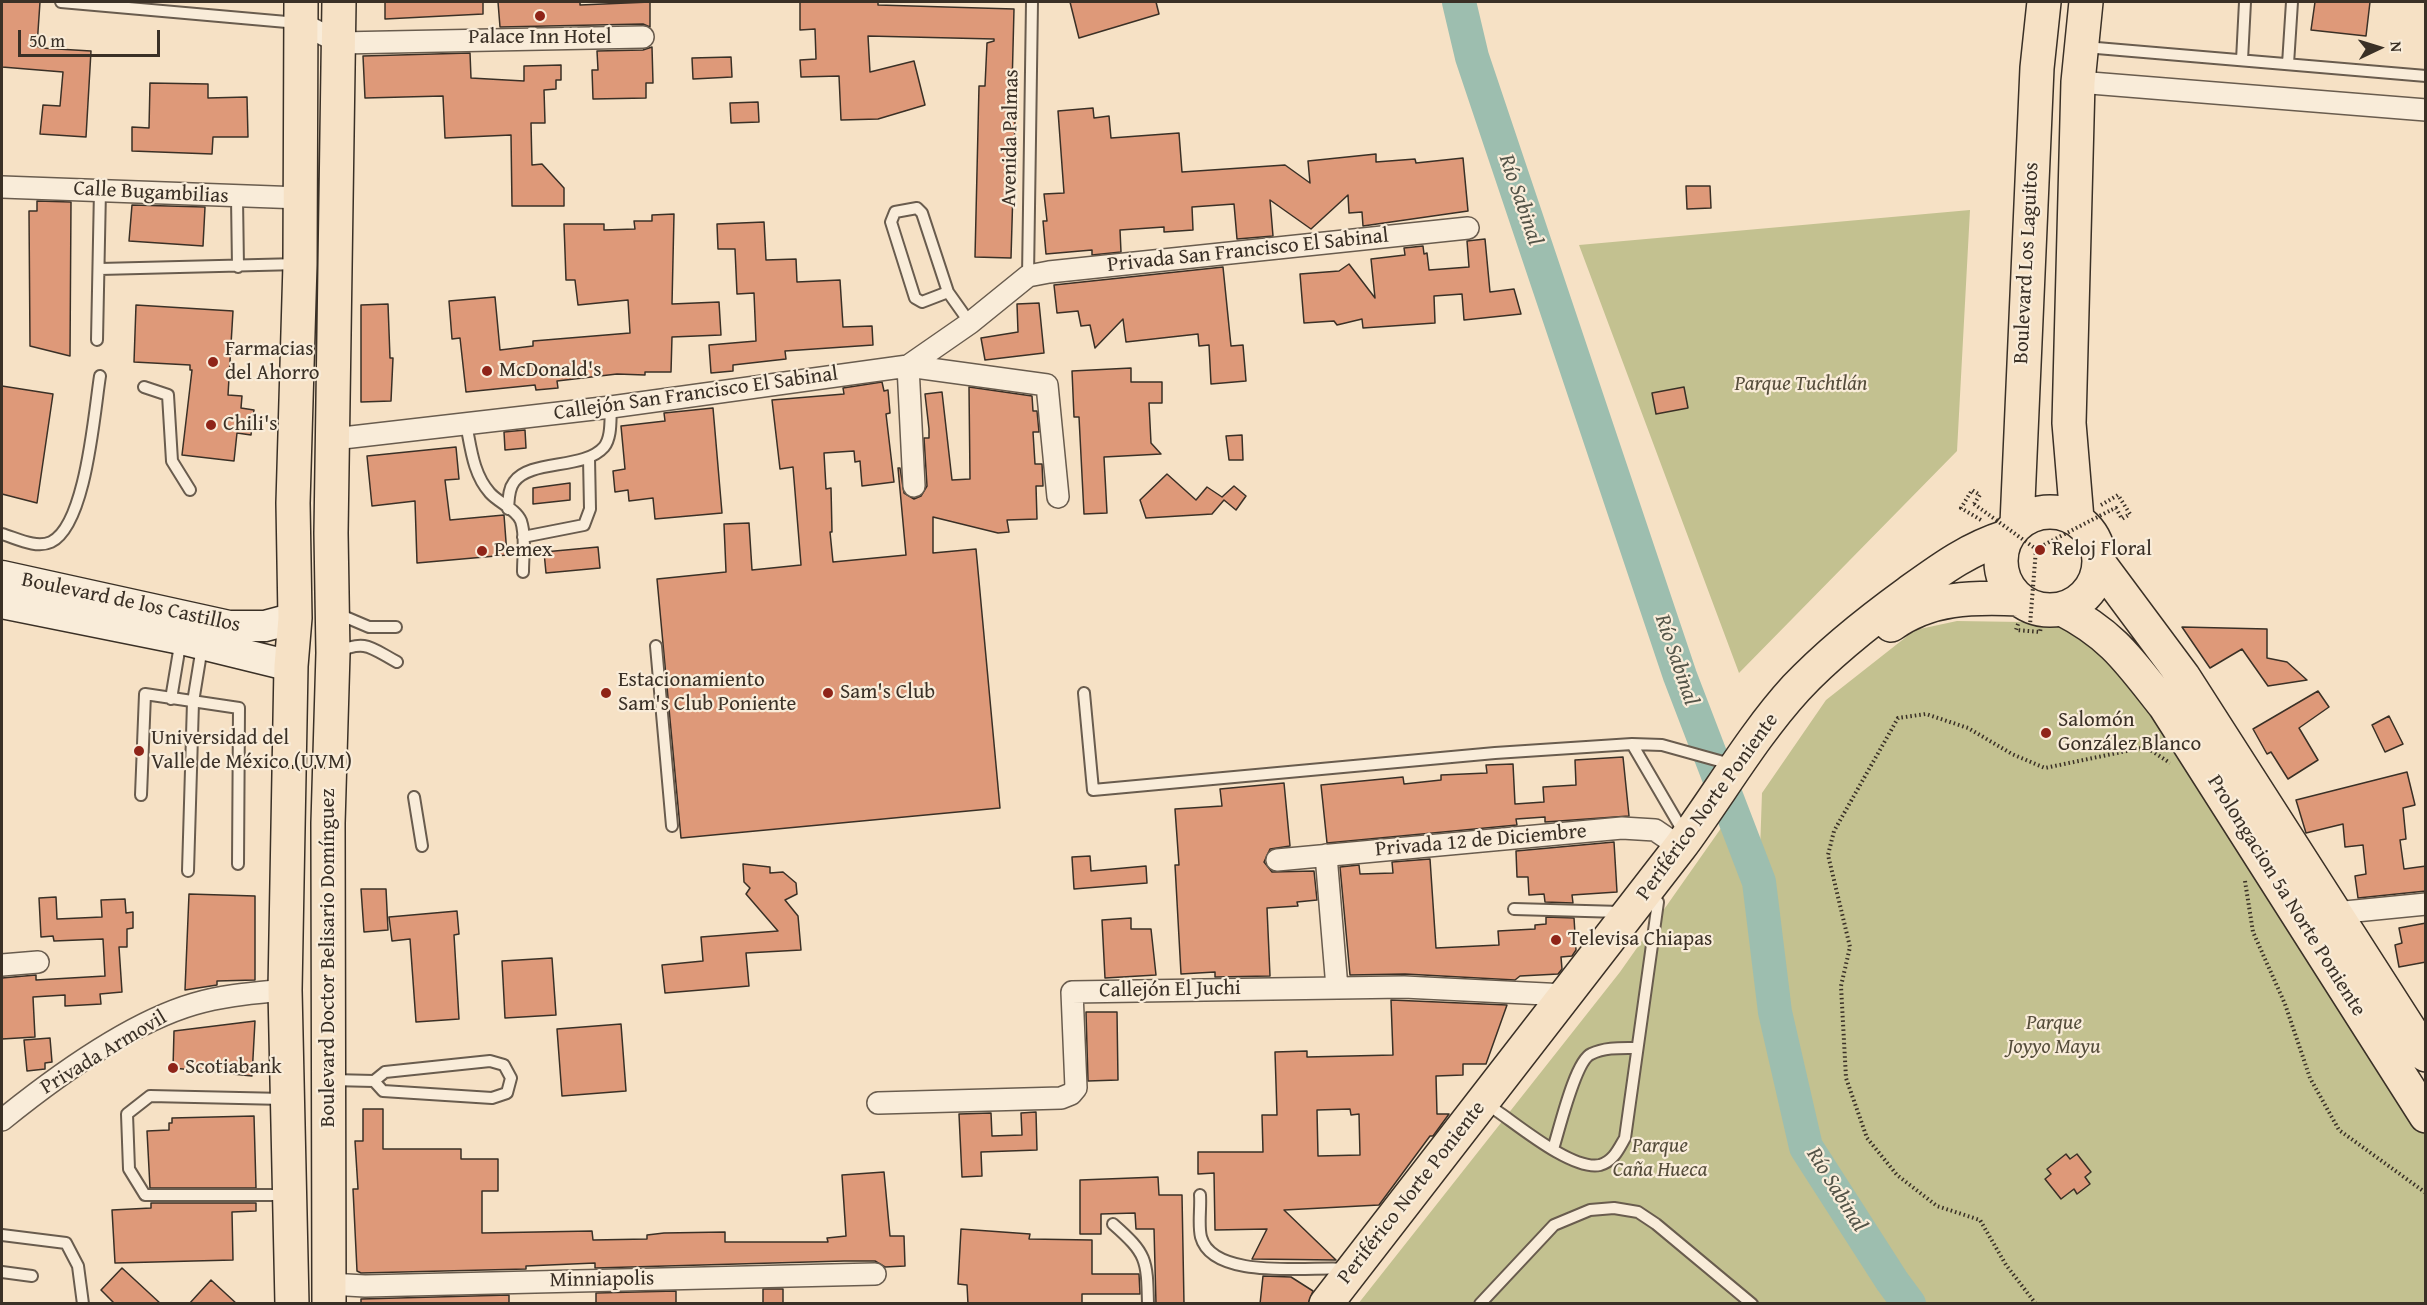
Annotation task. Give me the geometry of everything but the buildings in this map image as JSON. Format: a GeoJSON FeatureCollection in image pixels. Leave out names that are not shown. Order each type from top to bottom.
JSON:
{"type":"FeatureCollection","features":[{"type":"Feature","properties":{"kind":"main road","name":"Boulevard Doctor Belisario Domínguez"},"geometry":{"type":"LineString","coordinates":[[329,1294],[328,823],[333,653],[339,2]]}},
{"type":"Feature","properties":{"kind":"main road","name":"Boulevard Los Laguitos"},"geometry":{"type":"LineString","coordinates":[[2020,537],[2037,68],[2044,2]]}},
{"type":"Feature","properties":{"kind":"main road","name":"Boulevard Los Laguitos"},"geometry":{"type":"LineString","coordinates":[[2077,519],[2069,423],[2078,82],[2086,2]]}},
{"type":"Feature","properties":{"kind":"main road","name":"Boulevard Doctor Belisario Domínguez"},"geometry":{"type":"LineString","coordinates":[[292,1304],[285,990],[291,666],[295,618],[293,503],[300,264],[301,12]]}},
{"type":"Feature","properties":{"kind":"main road"},"geometry":{"type":"LineString","coordinates":[[2046,511],[2062,512],[2077,519],[2094,538],[2099,563],[2094,581],[2084,597],[2062,609],[2024,612],[2001,570],[2001,553],[2020,537],[2030,515],[2046,511]]}},
{"type":"Feature","properties":{"kind":"main road","name":"Periférico Norte Poniente"},"geometry":{"type":"LineString","coordinates":[[1348,1304],[1497,1111],[1712,816],[1733,771],[1795,689],[1858,630],[1948,563],[1983,544],[2020,537]]}},
{"type":"Feature","properties":{"kind":"main road","name":"Prolongacion 5a Norte Poniente"},"geometry":{"type":"LineString","coordinates":[[2099,563],[2183,676],[2426,1055]]}},
{"type":"Feature","properties":{"kind":"main road","name":"Periférico Norte Poniente"},"geometry":{"type":"LineString","coordinates":[[1733,771],[1860,647],[1897,621],[1929,605],[1957,598],[2024,612]]}},
{"type":"Feature","properties":{"kind":"main road","name":"Prolongacion 5a Norte Poniente"},"geometry":{"type":"LineString","coordinates":[[2062,609],[2091,624],[2117,646],[2165,706],[2426,1116]]}},
{"type":"Feature","properties":{"kind":"main road","name":"Periférico Norte Poniente"},"geometry":{"type":"LineString","coordinates":[[1326,1304],[1566,995],[1644,907],[1684,843],[1712,816]]}},
{"type":"Feature","properties":{"kind":"street"},"geometry":{"type":"LineString","coordinates":[[301,12],[340,43],[643,37]]}},
{"type":"Feature","properties":{"kind":"street"},"geometry":{"type":"LineString","coordinates":[[2078,82],[2426,110]]}},
{"type":"Feature","properties":{"kind":"street","name":"Calle Bugambilias"},"geometry":{"type":"LineString","coordinates":[[2,187],[237,198],[301,198]]}},
{"type":"Feature","properties":{"kind":"street","name":"Privada San Francisco El Sabinal"},"geometry":{"type":"LineString","coordinates":[[1028,276],[1468,228]]}},
{"type":"Feature","properties":{"kind":"street","name":"Callejón San Francisco El Sabinal"},"geometry":{"type":"LineString","coordinates":[[334,439],[611,407],[908,366],[970,323],[1028,276]]}},
{"type":"Feature","properties":{"kind":"street"},"geometry":{"type":"LineString","coordinates":[[914,486],[908,366],[1047,385],[1058,497]]}},
{"type":"Feature","properties":{"kind":"street","name":"Boulevard de los Castillos"},"geometry":{"type":"LineString","coordinates":[[2,576],[229,626],[265,626],[295,618]]}},
{"type":"Feature","properties":{"kind":"street","name":"Boulevard de los Castillos"},"geometry":{"type":"LineString","coordinates":[[2,603],[191,642],[291,666]]}},
{"type":"Feature","properties":{"kind":"street","name":"Privada 12 de Diciembre"},"geometry":{"type":"LineString","coordinates":[[1277,860],[1622,828],[1655,830],[1684,843]]}},
{"type":"Feature","properties":{"kind":"street"},"geometry":{"type":"LineString","coordinates":[[1326,855],[1337,988]]}},
{"type":"Feature","properties":{"kind":"street"},"geometry":{"type":"LineString","coordinates":[[2335,913],[2426,904]]}},
{"type":"Feature","properties":{"kind":"street"},"geometry":{"type":"LineString","coordinates":[[2,965],[38,962]]}},
{"type":"Feature","properties":{"kind":"street","name":"Callejón El Juchi"},"geometry":{"type":"LineString","coordinates":[[878,1103],[1061,1098],[1071,1094],[1076,1088],[1072,992],[1404,987],[1566,995]]}},
{"type":"Feature","properties":{"kind":"street","name":"Privada Armovil"},"geometry":{"type":"LineString","coordinates":[[2,1120],[44,1086],[127,1034],[165,1015],[215,999],[285,990]]}},
{"type":"Feature","properties":{"kind":"street","name":"Minniapolis"},"geometry":{"type":"LineString","coordinates":[[329,1294],[365,1286],[875,1274]]}},
{"type":"Feature","properties":{"kind":"lane"},"geometry":{"type":"LineString","coordinates":[[61,2],[301,12]]}},
{"type":"Feature","properties":{"kind":"lane","name":"Avenida Palmas"},"geometry":{"type":"LineString","coordinates":[[1028,276],[1032,2]]}},
{"type":"Feature","properties":{"kind":"lane"},"geometry":{"type":"LineString","coordinates":[[2242,60],[2245,2]]}},
{"type":"Feature","properties":{"kind":"lane"},"geometry":{"type":"LineString","coordinates":[[2288,64],[2292,2]]}},
{"type":"Feature","properties":{"kind":"lane"},"geometry":{"type":"LineString","coordinates":[[2082,46],[2426,76]]}},
{"type":"Feature","properties":{"kind":"lane"},"geometry":{"type":"LineString","coordinates":[[97,340],[100,190]]}},
{"type":"Feature","properties":{"kind":"lane"},"geometry":{"type":"LineString","coordinates":[[237,198],[238,267]]}},
{"type":"Feature","properties":{"kind":"lane"},"geometry":{"type":"LineString","coordinates":[[948,292],[922,302],[915,298],[891,222],[895,212],[906,208],[917,208],[922,213],[948,292],[970,323]]}},
{"type":"Feature","properties":{"kind":"lane"},"geometry":{"type":"LineString","coordinates":[[100,269],[300,264]]}},
{"type":"Feature","properties":{"kind":"lane"},"geometry":{"type":"LineString","coordinates":[[2,534],[35,544],[49,543],[63,534],[79,502],[100,376]]}},
{"type":"Feature","properties":{"kind":"lane"},"geometry":{"type":"LineString","coordinates":[[144,387],[168,395],[172,461],[190,490]]}},
{"type":"Feature","properties":{"kind":"lane"},"geometry":{"type":"LineString","coordinates":[[508,509],[510,490],[515,480],[531,472],[590,458],[604,447],[610,433],[611,407]]}},
{"type":"Feature","properties":{"kind":"lane"},"geometry":{"type":"LineString","coordinates":[[466,424],[475,467],[482,483],[521,521],[523,572]]}},
{"type":"Feature","properties":{"kind":"lane"},"geometry":{"type":"LineString","coordinates":[[523,537],[584,525],[591,509],[590,458]]}},
{"type":"Feature","properties":{"kind":"lane"},"geometry":{"type":"LineString","coordinates":[[332,611],[369,627],[396,627]]}},
{"type":"Feature","properties":{"kind":"lane"},"geometry":{"type":"LineString","coordinates":[[171,699],[191,642]]}},
{"type":"Feature","properties":{"kind":"lane"},"geometry":{"type":"LineString","coordinates":[[188,871],[193,702],[191,642]]}},
{"type":"Feature","properties":{"kind":"lane"},"geometry":{"type":"LineString","coordinates":[[333,653],[354,644],[362,644],[397,662]]}},
{"type":"Feature","properties":{"kind":"lane"},"geometry":{"type":"LineString","coordinates":[[656,646],[672,826]]}},
{"type":"Feature","properties":{"kind":"lane"},"geometry":{"type":"LineString","coordinates":[[1084,693],[1093,790],[1321,768],[1632,744],[1662,745],[1733,771]]}},
{"type":"Feature","properties":{"kind":"lane"},"geometry":{"type":"LineString","coordinates":[[141,795],[145,694],[239,708],[238,864]]}},
{"type":"Feature","properties":{"kind":"lane"},"geometry":{"type":"LineString","coordinates":[[1632,744],[1684,843]]}},
{"type":"Feature","properties":{"kind":"lane"},"geometry":{"type":"LineString","coordinates":[[414,797],[422,846]]}},
{"type":"Feature","properties":{"kind":"lane"},"geometry":{"type":"LineString","coordinates":[[1497,1111],[1553,1149],[1581,1163],[1600,1165],[1616,1155],[1625,1138],[1637,1048],[1644,907],[1514,909]]}},
{"type":"Feature","properties":{"kind":"lane"},"geometry":{"type":"LineString","coordinates":[[1553,1149],[1578,1070],[1588,1055],[1607,1049],[1637,1048]]}},
{"type":"Feature","properties":{"kind":"lane"},"geometry":{"type":"LineString","coordinates":[[328,1080],[374,1082],[383,1091],[492,1098],[507,1093],[511,1078],[504,1065],[490,1061],[385,1072],[374,1082]]}},
{"type":"Feature","properties":{"kind":"lane"},"geometry":{"type":"LineString","coordinates":[[288,1099],[150,1096],[128,1114],[128,1125],[129,1169],[145,1195],[290,1195]]}},
{"type":"Feature","properties":{"kind":"lane"},"geometry":{"type":"LineString","coordinates":[[1200,1195],[1201,1237],[1210,1252],[1226,1263],[1259,1268],[1353,1269]]}},
{"type":"Feature","properties":{"kind":"lane"},"geometry":{"type":"LineString","coordinates":[[1480,1304],[1554,1226],[1590,1210],[1614,1208],[1638,1212],[1647,1218],[1752,1304]]}},
{"type":"Feature","properties":{"kind":"lane"},"geometry":{"type":"LineString","coordinates":[[1113,1224],[1139,1249],[1146,1260],[1148,1304]]}},
{"type":"Feature","properties":{"kind":"lane"},"geometry":{"type":"LineString","coordinates":[[2,1235],[66,1243],[78,1266],[83,1304]]}},
{"type":"Feature","properties":{"kind":"lane"},"geometry":{"type":"LineString","coordinates":[[2,1272],[32,1276]]}},
{"type":"Feature","properties":{"kind":"path"},"geometry":{"type":"LineString","coordinates":[[1961,508],[1972,490],[1980,495],[1974,504],[2020,537]]}},
{"type":"Feature","properties":{"kind":"path"},"geometry":{"type":"LineString","coordinates":[[2020,537],[2115,507],[2122,519],[2130,514],[2118,495]]}},
{"type":"Feature","properties":{"kind":"path"},"geometry":{"type":"LineString","coordinates":[[2020,537],[2024,612],[2016,624],[2016,630],[2040,632]]}},
{"type":"Feature","properties":{"kind":"path"},"geometry":{"type":"LineString","coordinates":[[2036,1304],[2006,1265],[1980,1220],[1937,1206],[1897,1175],[1867,1138],[1846,1078],[1841,986],[1850,948],[1828,855],[1834,831],[1898,718],[1926,714],[1968,728],[2012,754],[2045,768],[2146,747],[2172,764]]}},
{"type":"Feature","properties":{"kind":"path"},"geometry":{"type":"LineString","coordinates":[[265,767],[346,767]]}},
{"type":"Feature","properties":{"kind":"path"},"geometry":{"type":"LineString","coordinates":[[2244,877],[2253,932],[2285,1004],[2310,1078],[2339,1130],[2426,1193]]}},
{"type":"Feature","properties":{"kind":"green space","name":"Parque Tuchtlán"},"geometry":{"type":"Polygon","coordinates":[[[1970,210],[1957,451],[1739,673],[1579,245],[1970,210]]]}},
{"type":"Feature","properties":{"kind":"green space","name":"Parque Joyyo Mayu"},"geometry":{"type":"Polygon","coordinates":[[[1957,621],[2022,622],[2081,627],[2149,697],[2425,1123],[2425,1303],[1358,1304],[1620,972],[1733,814],[1759,880],[1762,793],[1826,700],[1915,630],[1957,621]]]}},
{"type":"Feature","properties":{"kind":"waterway","name":"Río Sabinal"},"geometry":{"type":"LineString","coordinates":[[1459,2],[1472,57],[1680,676],[1759,882],[1775,1012],[1806,1147],[1909,1304]]}},
{"type":"Feature","properties":{"kind":"place","name":"Palace Inn Hotel"},"geometry":{"type":"Point","coordinates":[540,16]}},
{"type":"Feature","properties":{"kind":"place","name":"Farmacias del Ahorro"},"geometry":{"type":"Point","coordinates":[213,362]}},
{"type":"Feature","properties":{"kind":"place","name":"McDonald's"},"geometry":{"type":"Point","coordinates":[487,371]}},
{"type":"Feature","properties":{"kind":"place","name":"Chili's"},"geometry":{"type":"Point","coordinates":[211,425]}},
{"type":"Feature","properties":{"kind":"place","name":"Reloj Floral"},"geometry":{"type":"Point","coordinates":[2040,550]}},
{"type":"Feature","properties":{"kind":"place","name":"Pemex"},"geometry":{"type":"Point","coordinates":[482,551]}},
{"type":"Feature","properties":{"kind":"place","name":"Estacionamiento Sam's Club Poniente"},"geometry":{"type":"Point","coordinates":[606,693]}},
{"type":"Feature","properties":{"kind":"place","name":"Sam's Club"},"geometry":{"type":"Point","coordinates":[828,693]}},
{"type":"Feature","properties":{"kind":"place","name":"Salomón González Blanco"},"geometry":{"type":"Point","coordinates":[2046,733]}},
{"type":"Feature","properties":{"kind":"place","name":"Universidad del Valle de México (UVM)"},"geometry":{"type":"Point","coordinates":[139,751]}},
{"type":"Feature","properties":{"kind":"place","name":"Televisa Chiapas"},"geometry":{"type":"Point","coordinates":[1556,940]}},
{"type":"Feature","properties":{"kind":"place","name":"Scotiabank"},"geometry":{"type":"Point","coordinates":[173,1068]}},
{"type":"Feature","properties":{"kind":"park label","name":"Parque Caña Hueca"},"geometry":{"type":"Point","coordinates":[1660,1159]}}]}
